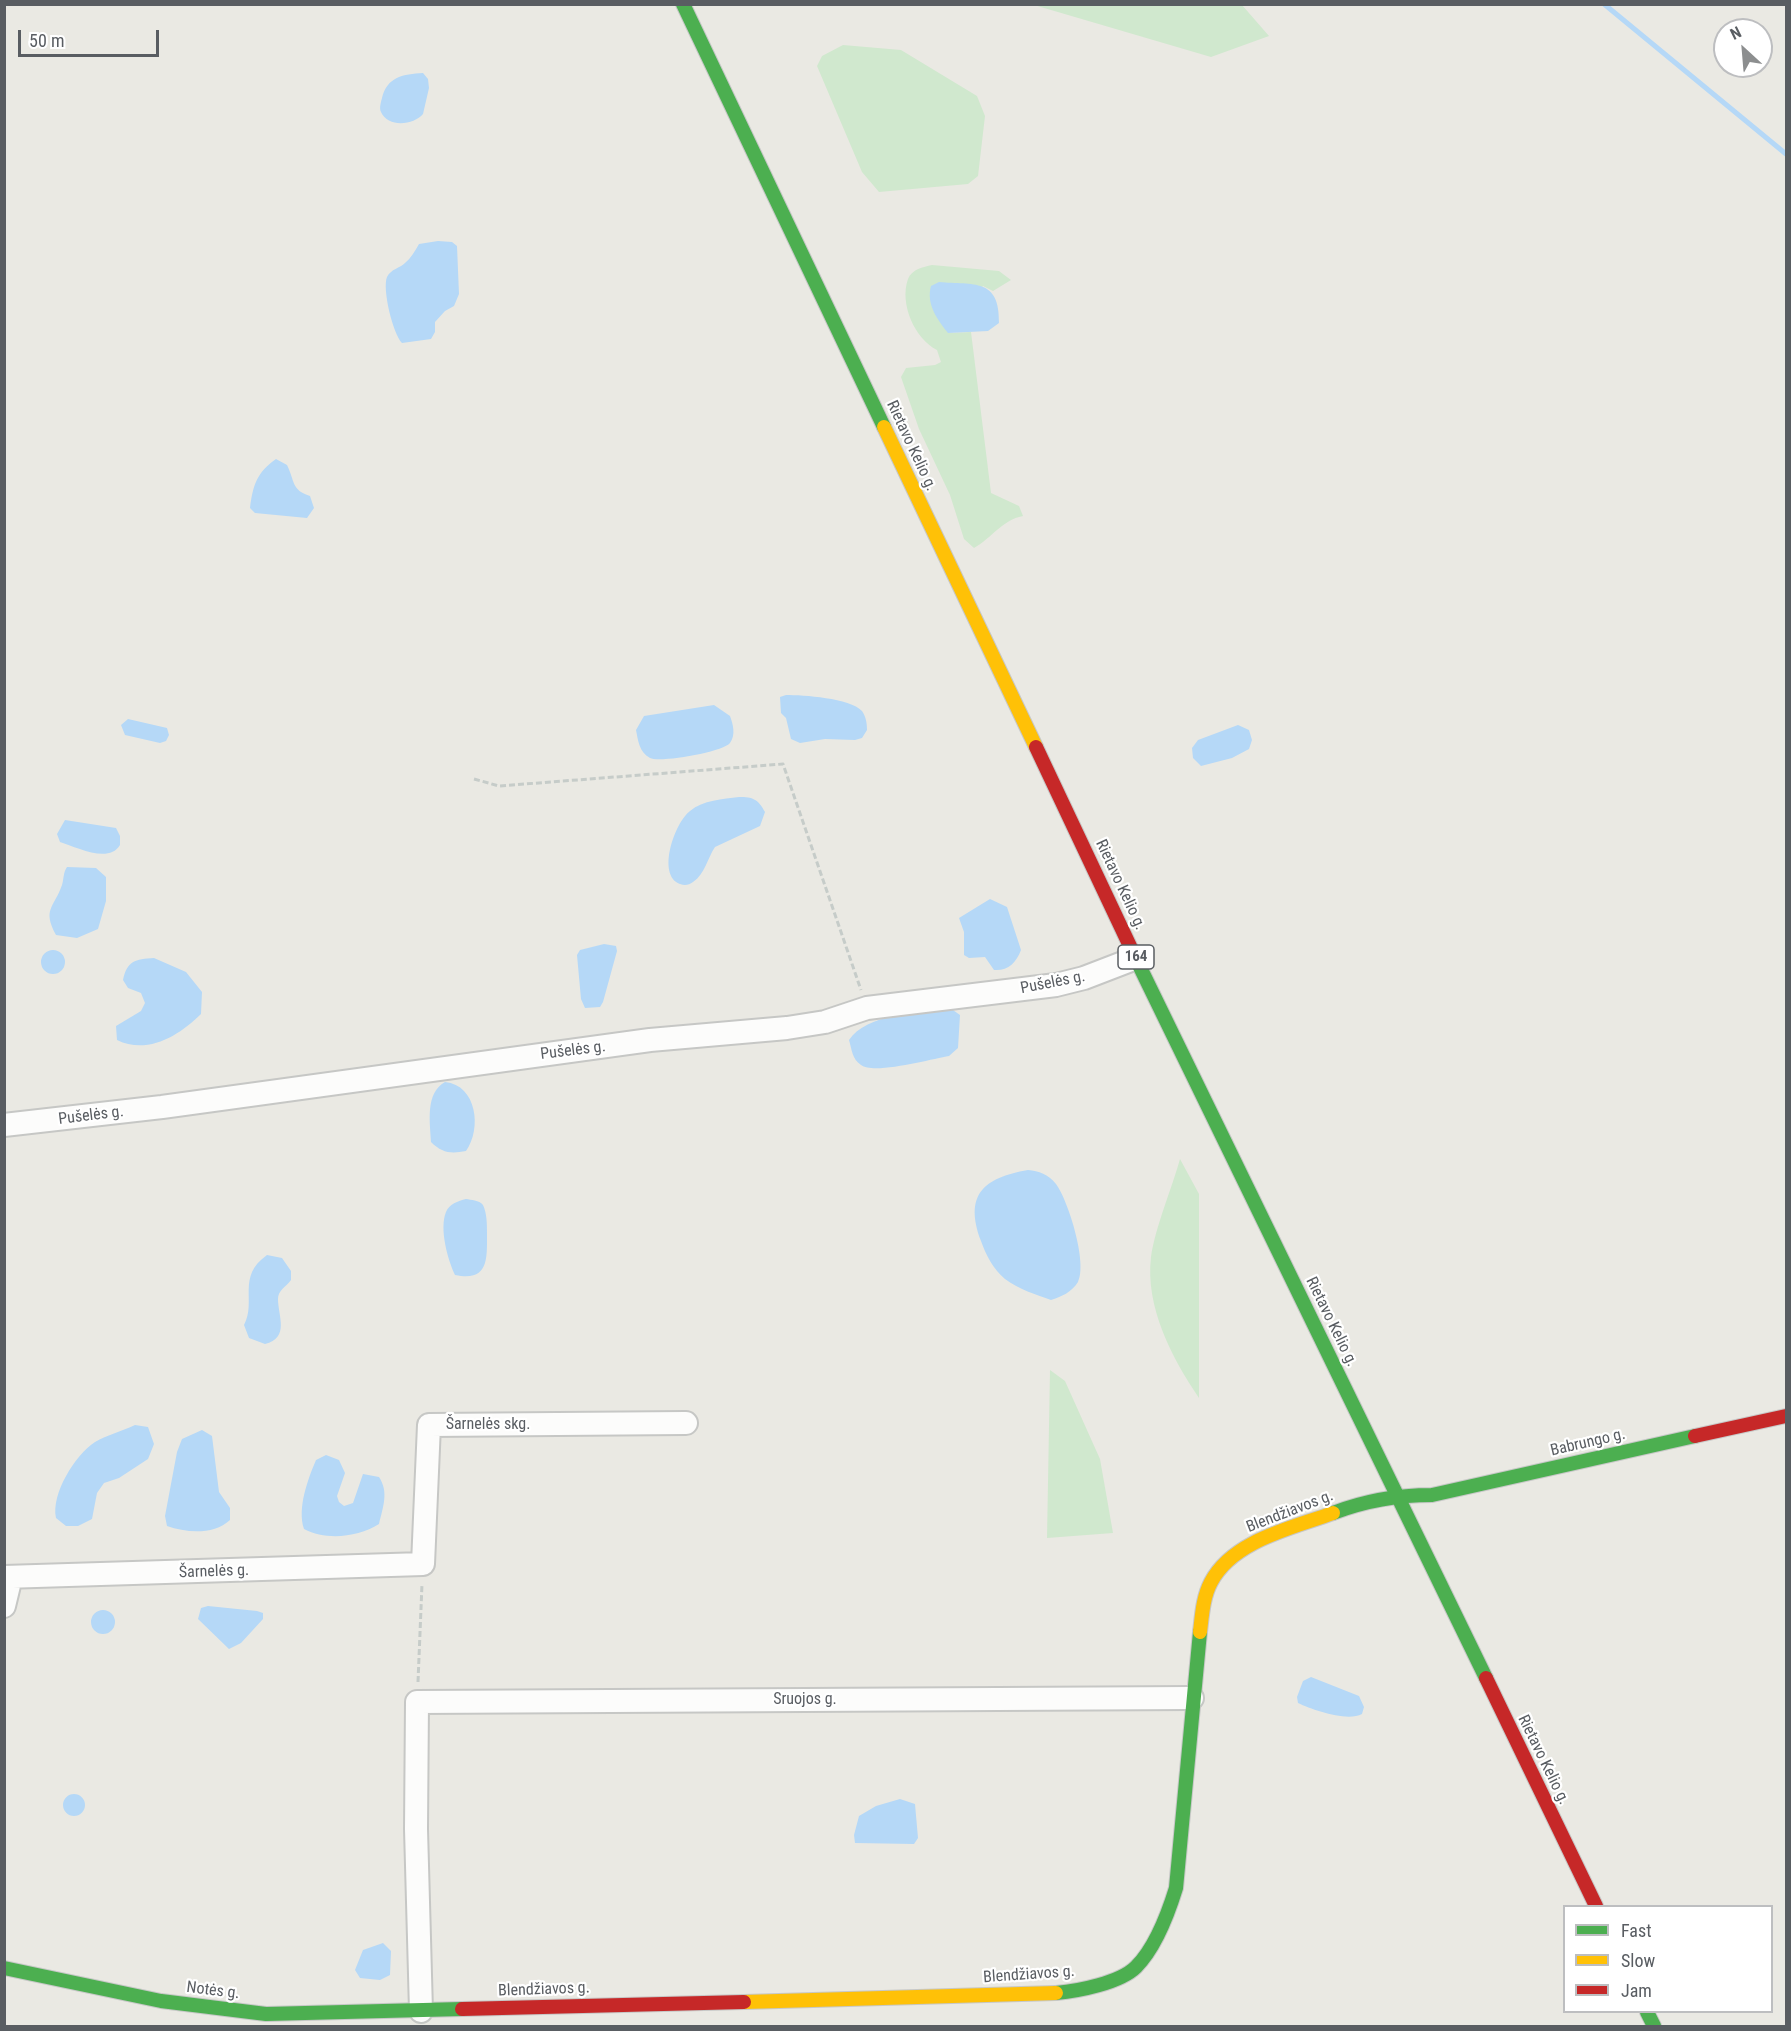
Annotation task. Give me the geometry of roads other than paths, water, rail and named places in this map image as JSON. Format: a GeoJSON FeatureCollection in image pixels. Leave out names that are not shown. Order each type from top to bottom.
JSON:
{"type":"FeatureCollection","features":[{"type":"Feature","properties":{"kind":"street","name":"Rietavo Kelio g."},"geometry":{"type":"LineString","coordinates":[[683,4],[1136,958],[1596,1905]]}},
{"type":"Feature","properties":{"kind":"street","name":"Pušelės g."},"geometry":{"type":"LineString","coordinates":[[4,1125],[162,1107],[650,1041],[787,1028],[825,1022],[867,1008],[1056,985],[1084,978],[1136,958]]}},
{"type":"Feature","properties":{"kind":"street","name":"Babrungo g."},"geometry":{"type":"LineString","coordinates":[[1397,1495],[1432,1495],[1786,1416]]}},
{"type":"Feature","properties":{"kind":"street","name":"Šarnelės skg."},"geometry":{"type":"LineString","coordinates":[[423,1564],[429,1425],[686,1423]]}},
{"type":"Feature","properties":{"kind":"street","name":"Blendžiavos g."},"geometry":{"type":"LineString","coordinates":[[414,2016],[1032,1995],[1067,1992],[1103,1984],[1135,1968],[1166,1920],[1176,1888],[1192,1698],[1203,1607],[1211,1582],[1226,1562],[1249,1545],[1359,1503],[1397,1495]]}},
{"type":"Feature","properties":{"kind":"street","name":"Šarnelės g."},"geometry":{"type":"LineString","coordinates":[[8,1577],[423,1564]]}},
{"type":"Feature","properties":{"kind":"street"},"geometry":{"type":"LineString","coordinates":[[4,1606],[8,1577]]}},
{"type":"Feature","properties":{"kind":"street","name":"Sruojos g."},"geometry":{"type":"LineString","coordinates":[[414,2016],[417,1702],[1192,1698]]}},
{"type":"Feature","properties":{"kind":"street","name":"Notės g."},"geometry":{"type":"LineString","coordinates":[[4,1968],[161,2001],[266,2014],[414,2016]]}},
{"type":"Feature","properties":{"kind":"water"},"geometry":{"type":"Polygon","coordinates":[[[423,73],[428,79],[429,88],[423,114],[414,121],[395,123],[389,121],[384,117],[380,107],[388,85],[397,78],[423,73]]]}},
{"type":"Feature","properties":{"kind":"water"},"geometry":{"type":"Polygon","coordinates":[[[438,241],[452,242],[457,246],[459,294],[454,306],[445,311],[435,322],[435,332],[431,339],[402,343],[395,331],[389,311],[386,291],[387,277],[407,261],[419,244],[438,241]]]}},
{"type":"Feature","properties":{"kind":"water"},"geometry":{"type":"Polygon","coordinates":[[[939,282],[974,284],[990,291],[998,308],[999,323],[988,331],[948,333],[936,317],[931,305],[931,286],[939,282]]]}},
{"type":"Feature","properties":{"kind":"water"},"geometry":{"type":"Polygon","coordinates":[[[276,459],[287,465],[296,488],[310,496],[314,508],[307,518],[255,513],[250,508],[260,474],[276,459]]]}},
{"type":"Feature","properties":{"kind":"water"},"geometry":{"type":"Polygon","coordinates":[[[786,695],[826,698],[847,703],[862,711],[867,730],[862,738],[855,740],[825,739],[800,743],[791,739],[786,718],[781,713],[780,697],[786,695]]]}},
{"type":"Feature","properties":{"kind":"water"},"geometry":{"type":"Polygon","coordinates":[[[714,705],[730,716],[733,737],[730,743],[704,753],[666,759],[650,758],[641,749],[636,730],[644,716],[714,705]]]}},
{"type":"Feature","properties":{"kind":"water"},"geometry":{"type":"Polygon","coordinates":[[[128,719],[167,728],[169,735],[166,741],[160,743],[125,735],[121,725],[128,719]]]}},
{"type":"Feature","properties":{"kind":"water"},"geometry":{"type":"Polygon","coordinates":[[[1238,725],[1249,730],[1252,740],[1249,749],[1232,758],[1201,766],[1193,758],[1192,748],[1198,740],[1238,725]]]}},
{"type":"Feature","properties":{"kind":"water"},"geometry":{"type":"Polygon","coordinates":[[[739,797],[752,798],[760,804],[765,812],[760,826],[715,847],[703,871],[691,883],[684,885],[673,879],[669,870],[670,848],[684,817],[701,804],[739,797]]]}},
{"type":"Feature","properties":{"kind":"water"},"geometry":{"type":"Polygon","coordinates":[[[65,820],[116,828],[120,836],[120,845],[115,851],[100,854],[60,842],[57,834],[65,820]]]}},
{"type":"Feature","properties":{"kind":"water"},"geometry":{"type":"Polygon","coordinates":[[[67,867],[96,868],[106,877],[106,901],[98,929],[77,938],[56,935],[50,919],[51,909],[67,867]]]}},
{"type":"Feature","properties":{"kind":"water"},"geometry":{"type":"Polygon","coordinates":[[[990,899],[1007,907],[1021,950],[1011,965],[999,970],[994,970],[985,957],[969,958],[964,955],[964,932],[959,918],[990,899]]]}},
{"type":"Feature","properties":{"kind":"water"},"geometry":{"type":"Polygon","coordinates":[[[604,944],[616,946],[617,951],[603,1002],[600,1007],[585,1008],[581,999],[577,955],[580,950],[604,944]]]}},
{"type":"Feature","properties":{"kind":"water"},"geometry":{"type":"Polygon","coordinates":[[[53,950],[58,951],[64,957],[64,967],[58,973],[53,974],[48,973],[42,967],[41,962],[42,957],[48,951],[53,950]]]}},
{"type":"Feature","properties":{"kind":"water"},"geometry":{"type":"Polygon","coordinates":[[[154,958],[186,972],[202,992],[201,1014],[173,1036],[162,1041],[140,1045],[117,1040],[116,1026],[141,1011],[145,1003],[141,993],[128,988],[123,980],[127,969],[137,960],[154,958]]]}},
{"type":"Feature","properties":{"kind":"water"},"geometry":{"type":"Polygon","coordinates":[[[950,1008],[960,1015],[958,1048],[949,1056],[878,1068],[861,1065],[854,1057],[849,1040],[868,1024],[895,1015],[950,1008]]]}},
{"type":"Feature","properties":{"kind":"water"},"geometry":{"type":"Polygon","coordinates":[[[445,1082],[456,1085],[464,1091],[474,1109],[474,1131],[466,1151],[447,1152],[431,1142],[430,1109],[434,1093],[445,1082]]]}},
{"type":"Feature","properties":{"kind":"water"},"geometry":{"type":"Polygon","coordinates":[[[1028,1170],[1043,1174],[1056,1184],[1066,1203],[1079,1247],[1078,1282],[1066,1294],[1051,1300],[1010,1283],[1001,1275],[988,1257],[976,1225],[975,1212],[981,1191],[999,1178],[1028,1170]]]}},
{"type":"Feature","properties":{"kind":"water"},"geometry":{"type":"Polygon","coordinates":[[[466,1199],[483,1205],[487,1243],[484,1266],[480,1272],[466,1276],[455,1275],[447,1253],[443,1227],[449,1207],[466,1199]]]}},
{"type":"Feature","properties":{"kind":"water"},"geometry":{"type":"Polygon","coordinates":[[[267,1255],[282,1258],[291,1271],[291,1280],[278,1296],[281,1326],[278,1337],[265,1344],[249,1338],[244,1325],[249,1307],[252,1272],[267,1255]]]}},
{"type":"Feature","properties":{"kind":"water"},"geometry":{"type":"Polygon","coordinates":[[[135,1425],[148,1427],[154,1444],[148,1459],[119,1478],[104,1483],[97,1493],[92,1519],[78,1526],[66,1526],[56,1518],[55,1508],[61,1487],[73,1465],[95,1442],[135,1425]]]}},
{"type":"Feature","properties":{"kind":"water"},"geometry":{"type":"Polygon","coordinates":[[[202,1430],[212,1436],[219,1492],[230,1508],[230,1520],[216,1528],[200,1531],[167,1526],[165,1516],[177,1452],[182,1439],[202,1430]]]}},
{"type":"Feature","properties":{"kind":"water"},"geometry":{"type":"Polygon","coordinates":[[[326,1455],[339,1460],[345,1473],[337,1496],[339,1502],[344,1506],[353,1503],[363,1474],[379,1477],[384,1494],[379,1524],[362,1532],[342,1536],[322,1535],[304,1529],[302,1512],[307,1485],[316,1460],[326,1455]]]}},
{"type":"Feature","properties":{"kind":"water"},"geometry":{"type":"Polygon","coordinates":[[[208,1606],[257,1611],[263,1613],[263,1619],[241,1643],[229,1649],[198,1619],[201,1608],[208,1606]]]}},
{"type":"Feature","properties":{"kind":"water"},"geometry":{"type":"Polygon","coordinates":[[[103,1610],[112,1613],[115,1622],[112,1631],[103,1634],[94,1631],[91,1622],[94,1613],[103,1610]]]}},
{"type":"Feature","properties":{"kind":"water"},"geometry":{"type":"Polygon","coordinates":[[[1311,1677],[1359,1696],[1364,1707],[1362,1714],[1339,1716],[1298,1703],[1297,1697],[1303,1681],[1311,1677]]]}},
{"type":"Feature","properties":{"kind":"water"},"geometry":{"type":"Polygon","coordinates":[[[74,1794],[82,1797],[85,1805],[82,1813],[74,1816],[66,1813],[63,1805],[66,1797],[74,1794]]]}},
{"type":"Feature","properties":{"kind":"water"},"geometry":{"type":"Polygon","coordinates":[[[900,1799],[915,1804],[918,1838],[914,1844],[855,1843],[854,1835],[859,1816],[876,1806],[900,1799]]]}},
{"type":"Feature","properties":{"kind":"water"},"geometry":{"type":"Polygon","coordinates":[[[383,1943],[391,1951],[390,1975],[380,1980],[360,1978],[355,1970],[363,1950],[383,1943]]]}},
{"type":"Feature","properties":{"kind":"waterway"},"geometry":{"type":"LineString","coordinates":[[1604,4],[1786,154]]}}]}
